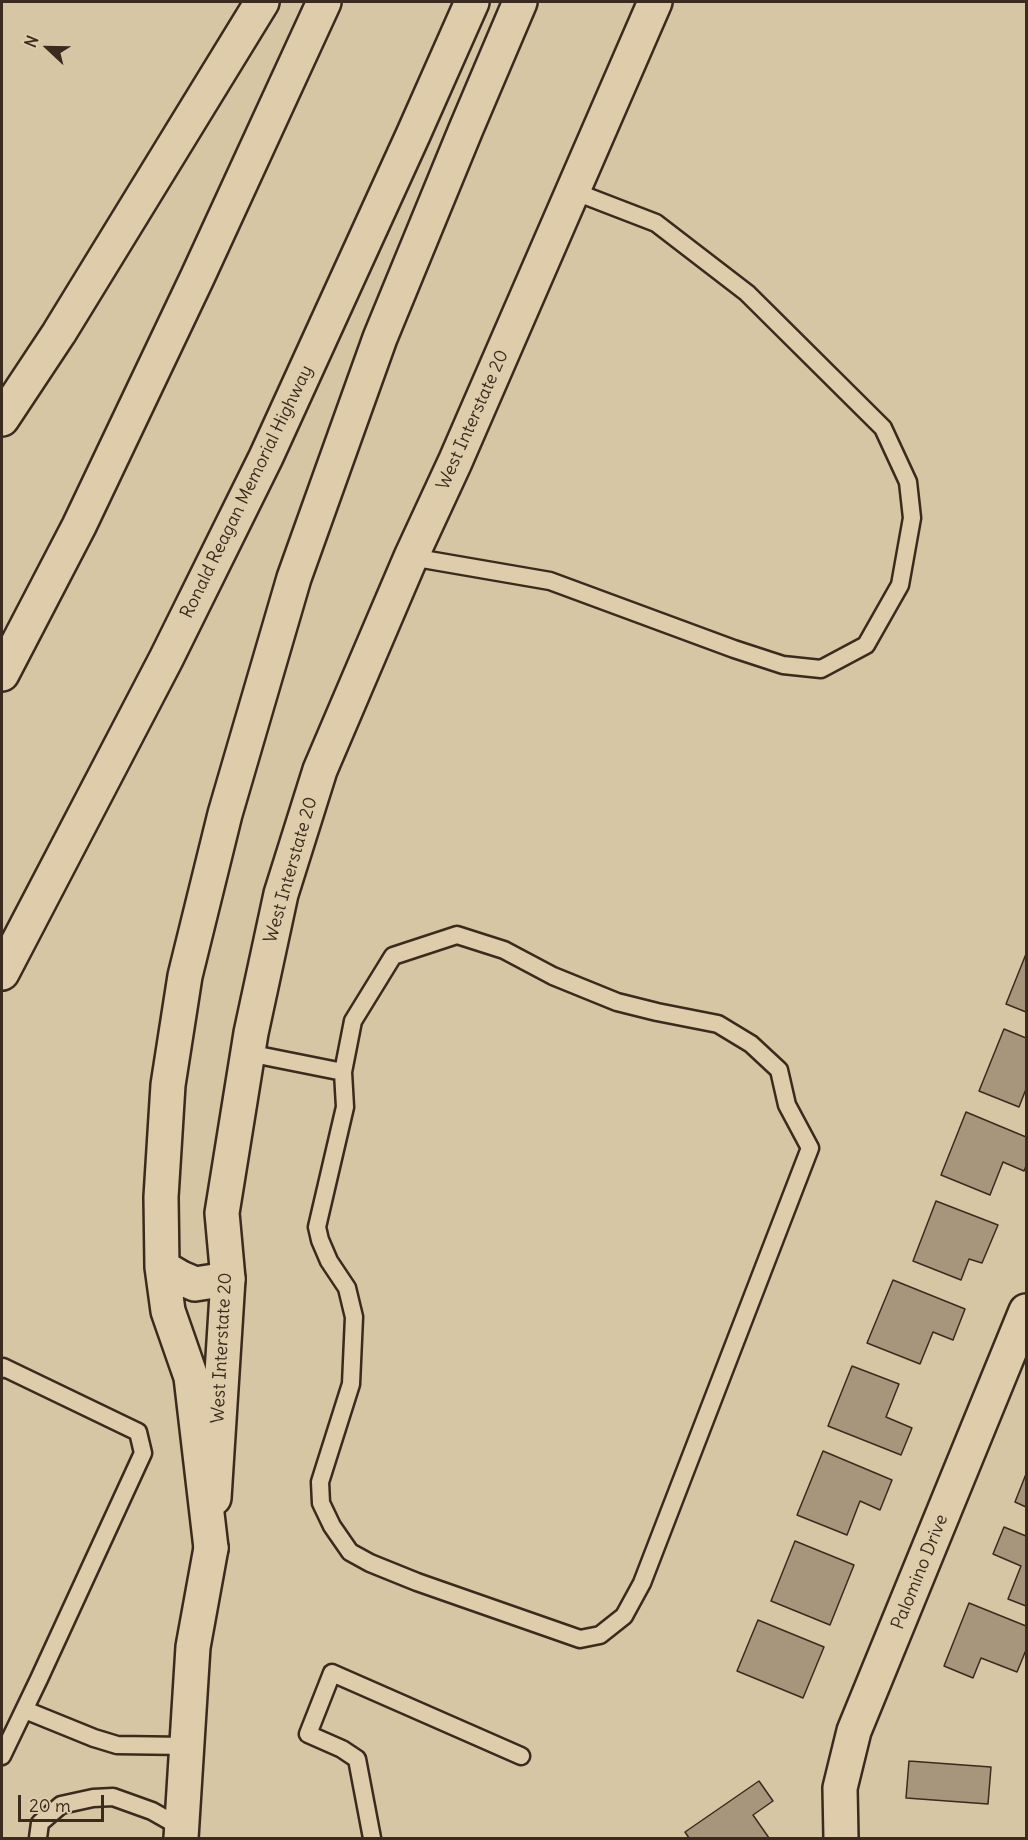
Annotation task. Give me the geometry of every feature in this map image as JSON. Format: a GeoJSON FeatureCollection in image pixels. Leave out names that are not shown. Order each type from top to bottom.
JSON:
{"type":"FeatureCollection","features":[{"type":"Feature","properties":{"kind":"main road"},"geometry":{"type":"LineString","coordinates":[[2,419],[59,333],[262,2]]}},
{"type":"Feature","properties":{"kind":"main road"},"geometry":{"type":"LineString","coordinates":[[2,674],[115,451],[324,2]]}},
{"type":"Feature","properties":{"kind":"main road","name":"Ronald Reagan Memorial Highway"},"geometry":{"type":"LineString","coordinates":[[2,974],[166,660],[266,457],[472,2]]}},
{"type":"Feature","properties":{"kind":"main road"},"geometry":{"type":"LineString","coordinates":[[210,1548],[203,1468],[191,1377],[168,1311],[162,1267],[161,1197],[168,1085],[185,976],[225,814],[294,578],[376,349],[520,2]]}},
{"type":"Feature","properties":{"kind":"main road","name":"West Interstate 20"},"geometry":{"type":"LineString","coordinates":[[182,1833],[193,1647],[210,1548],[228,1279],[222,1213],[248,1053],[281,894],[320,770],[654,2]]}},
{"type":"Feature","properties":{"kind":"main road"},"geometry":{"type":"LineString","coordinates":[[162,1267],[195,1284],[228,1279]]}},
{"type":"Feature","properties":{"kind":"main road","name":"Palomino Drive"},"geometry":{"type":"LineString","coordinates":[[841,1839],[840,1788],[854,1731],[1026,1311]]}},
{"type":"Feature","properties":{"kind":"lane"},"geometry":{"type":"LineString","coordinates":[[411,557],[550,581],[783,665],[821,669],[866,645],[900,585],[912,518],[908,482],[883,428],[747,293],[656,223],[573,191]]}},
{"type":"Feature","properties":{"kind":"lane"},"geometry":{"type":"LineString","coordinates":[[457,935],[504,950],[553,976],[617,1002],[718,1024],[751,1044],[779,1071],[787,1106],[810,1148],[642,1583],[624,1616],[600,1635],[580,1639],[417,1582],[370,1563],[350,1552],[332,1526],[321,1503],[320,1482],[351,1384],[354,1317],[347,1288],[329,1261],[317,1227],[345,1107],[343,1072],[354,1021],[393,956],[457,935]]}},
{"type":"Feature","properties":{"kind":"lane"},"geometry":{"type":"LineString","coordinates":[[248,1053],[343,1072]]}},
{"type":"Feature","properties":{"kind":"lane"},"geometry":{"type":"LineString","coordinates":[[2,1369],[3,1367],[138,1432],[142,1453],[2,1756]]}},
{"type":"Feature","properties":{"kind":"lane"},"geometry":{"type":"LineString","coordinates":[[372,1839],[357,1758],[308,1734],[332,1673],[521,1756]]}},
{"type":"Feature","properties":{"kind":"lane"},"geometry":{"type":"LineString","coordinates":[[25,1710],[117,1745],[186,1746]]}},
{"type":"Feature","properties":{"kind":"lane"},"geometry":{"type":"LineString","coordinates":[[38,1839],[40,1823],[61,1805],[93,1798],[113,1797],[152,1810],[182,1833]]}},
{"type":"Feature","properties":{"kind":"building"},"geometry":{"type":"Polygon","coordinates":[[[1026,954],[1026,1012],[1006,1004],[1026,954]]]}},
{"type":"Feature","properties":{"kind":"building"},"geometry":{"type":"Polygon","coordinates":[[[1004,1029],[1026,1038],[1026,1089],[1019,1107],[979,1091],[1004,1029]]]}},
{"type":"Feature","properties":{"kind":"building"},"geometry":{"type":"Polygon","coordinates":[[[966,1112],[1026,1137],[1024,1171],[1003,1162],[990,1195],[941,1175],[966,1112]]]}},
{"type":"Feature","properties":{"kind":"building"},"geometry":{"type":"Polygon","coordinates":[[[936,1201],[998,1225],[982,1263],[969,1259],[961,1280],[913,1261],[936,1201]]]}},
{"type":"Feature","properties":{"kind":"building"},"geometry":{"type":"Polygon","coordinates":[[[893,1280],[965,1309],[953,1340],[933,1332],[920,1364],[867,1343],[893,1280]]]}},
{"type":"Feature","properties":{"kind":"building"},"geometry":{"type":"Polygon","coordinates":[[[852,1366],[899,1384],[886,1417],[912,1428],[901,1455],[828,1426],[852,1366]]]}},
{"type":"Feature","properties":{"kind":"building"},"geometry":{"type":"Polygon","coordinates":[[[823,1451],[892,1480],[880,1510],[860,1501],[847,1535],[797,1515],[823,1451]]]}},
{"type":"Feature","properties":{"kind":"building"},"geometry":{"type":"Polygon","coordinates":[[[1026,1474],[1026,1507],[1015,1502],[1026,1474]]]}},
{"type":"Feature","properties":{"kind":"building"},"geometry":{"type":"Polygon","coordinates":[[[1004,1527],[1026,1536],[1026,1606],[1008,1599],[1021,1566],[993,1554],[1004,1527]]]}},
{"type":"Feature","properties":{"kind":"building"},"geometry":{"type":"Polygon","coordinates":[[[795,1541],[854,1565],[830,1625],[771,1601],[795,1541]]]}},
{"type":"Feature","properties":{"kind":"building"},"geometry":{"type":"Polygon","coordinates":[[[969,1603],[1026,1626],[1026,1650],[1017,1672],[981,1658],[973,1678],[944,1666],[969,1603]]]}},
{"type":"Feature","properties":{"kind":"building"},"geometry":{"type":"Polygon","coordinates":[[[758,1620],[824,1647],[803,1698],[737,1671],[758,1620]]]}},
{"type":"Feature","properties":{"kind":"building"},"geometry":{"type":"Polygon","coordinates":[[[909,1761],[991,1767],[988,1804],[906,1798],[909,1761]]]}},
{"type":"Feature","properties":{"kind":"building"},"geometry":{"type":"Polygon","coordinates":[[[759,1781],[773,1801],[753,1815],[769,1838],[689,1838],[685,1832],[759,1781]]]}}]}
